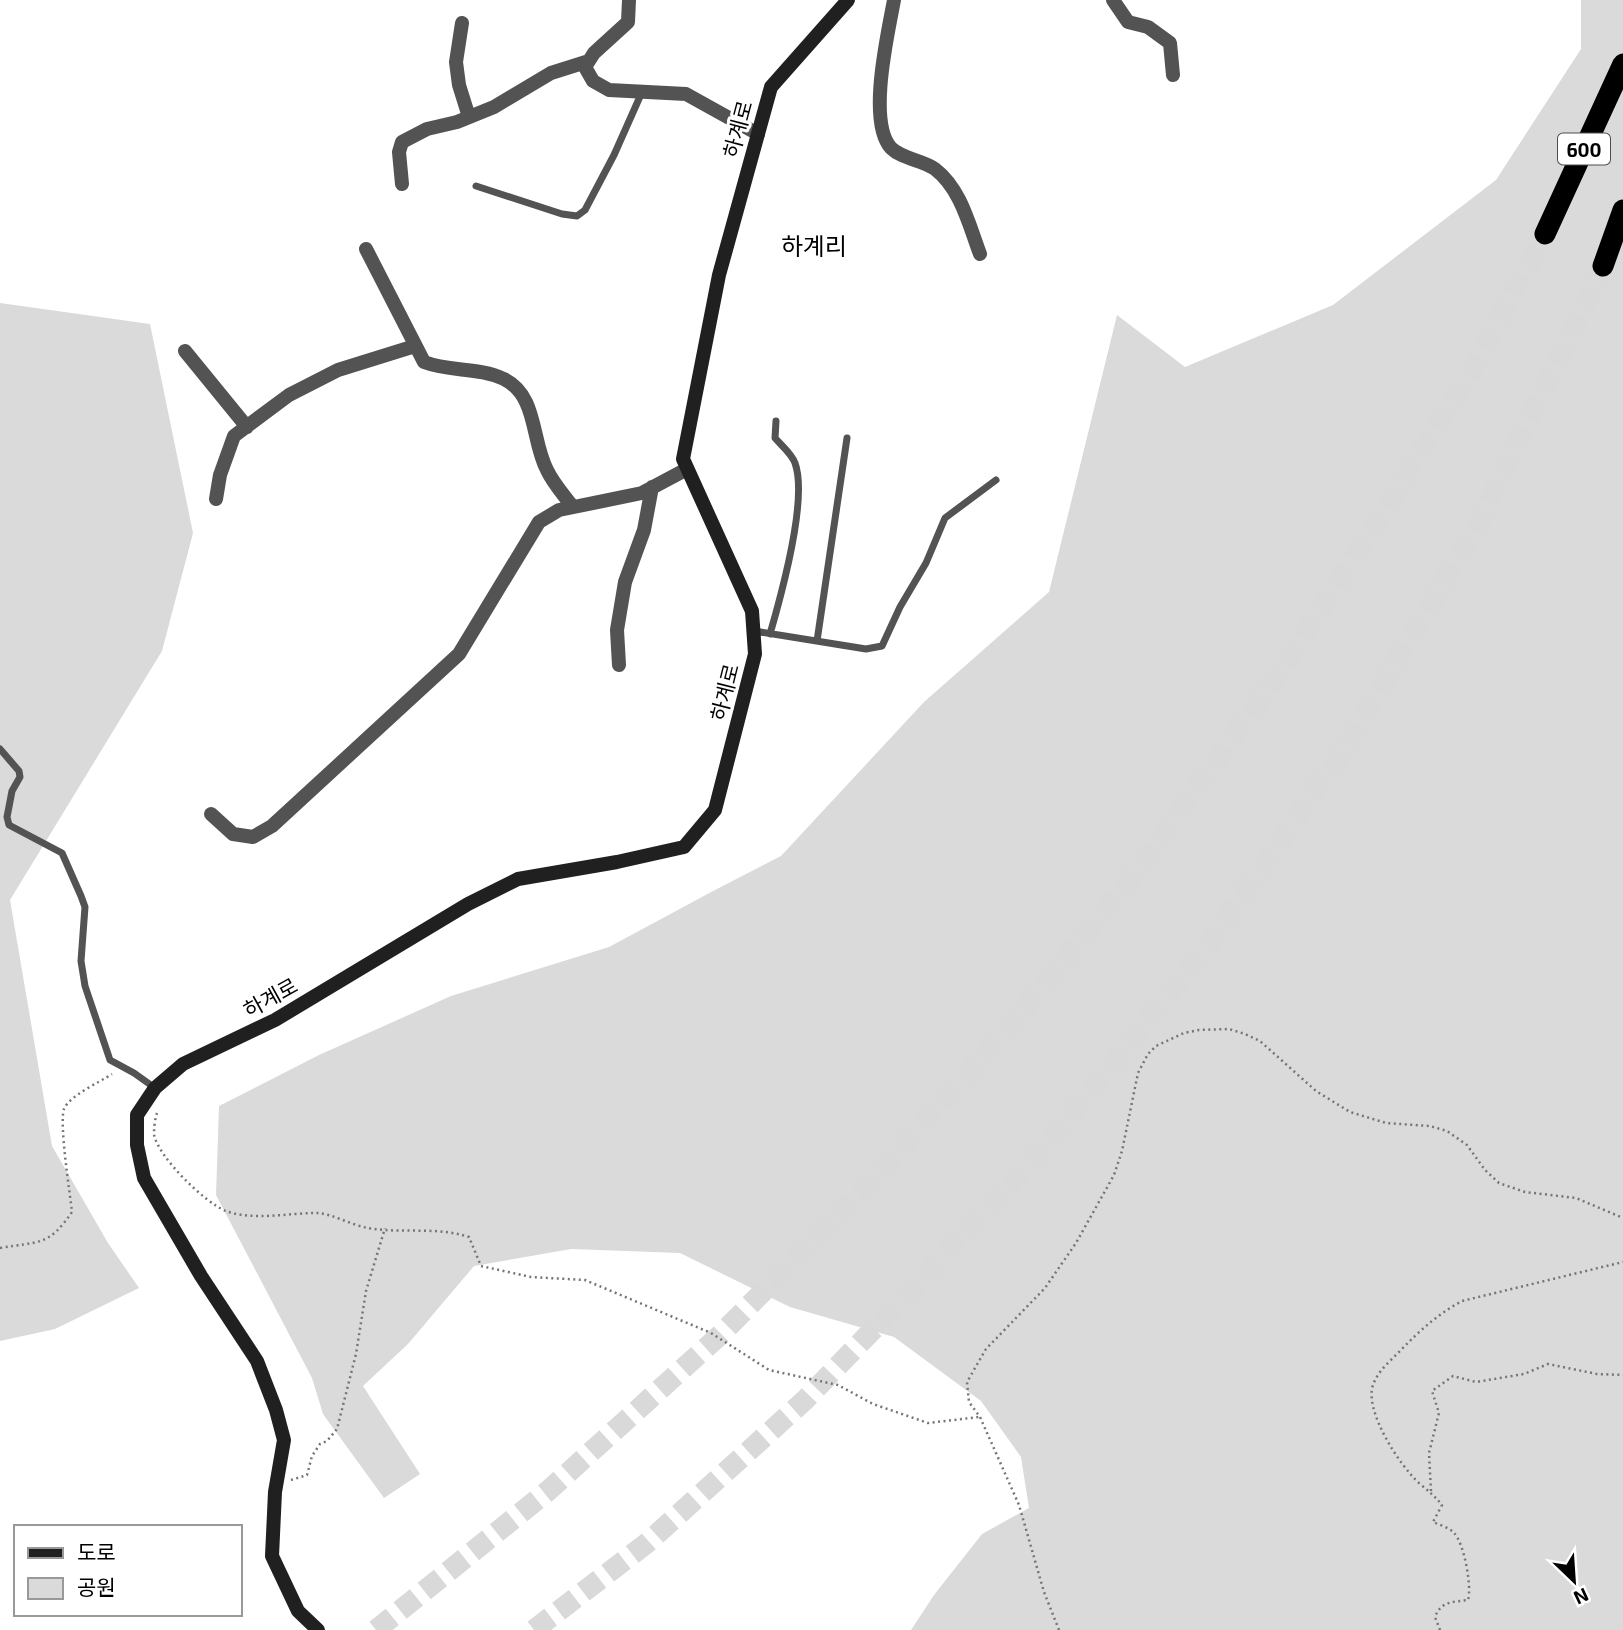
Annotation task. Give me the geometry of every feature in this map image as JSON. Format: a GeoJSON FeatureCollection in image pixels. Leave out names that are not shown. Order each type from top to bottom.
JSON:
{"type":"FeatureCollection","features":[{"type":"Feature","properties":{"kind":"highway","name":"600"},"geometry":{"type":"LineString","coordinates":[[1545,234],[1623,64]]}},
{"type":"Feature","properties":{"kind":"highway"},"geometry":{"type":"LineString","coordinates":[[1603,266],[1623,210]]}},
{"type":"Feature","properties":{"kind":"street"},"geometry":{"type":"LineString","coordinates":[[629,0],[628,22],[594,53],[585,67],[593,81],[609,90],[686,94],[758,134]]}},
{"type":"Feature","properties":{"kind":"street","name":"하계로"},"geometry":{"type":"LineString","coordinates":[[318,1630],[298,1611],[272,1556],[277,1481],[284,1440],[276,1410],[257,1361],[201,1276],[144,1178],[137,1145],[137,1115],[158,1086],[183,1064],[275,1020],[468,904],[518,879],[684,847],[715,810],[755,654],[754,632],[752,611],[683,459],[719,275],[771,86],[848,0]]}},
{"type":"Feature","properties":{"kind":"street"},"geometry":{"type":"LineString","coordinates":[[894,0],[879,90],[882,131],[892,149],[935,168],[956,192],[980,254]]}},
{"type":"Feature","properties":{"kind":"street"},"geometry":{"type":"LineString","coordinates":[[1113,0],[1128,22],[1148,27],[1170,43],[1173,75]]}},
{"type":"Feature","properties":{"kind":"street"},"geometry":{"type":"LineString","coordinates":[[462,23],[456,62],[459,85],[469,117]]}},
{"type":"Feature","properties":{"kind":"street"},"geometry":{"type":"LineString","coordinates":[[402,184],[399,152],[402,142],[427,129],[494,107],[551,73],[589,61]]}},
{"type":"Feature","properties":{"kind":"street"},"geometry":{"type":"LineString","coordinates":[[366,249],[424,362],[434,366],[478,370],[505,380],[519,391],[528,403],[538,447],[547,470],[572,506]]}},
{"type":"Feature","properties":{"kind":"street"},"geometry":{"type":"LineString","coordinates":[[216,499],[220,475],[234,436],[289,395],[338,370],[415,346]]}},
{"type":"Feature","properties":{"kind":"street"},"geometry":{"type":"LineString","coordinates":[[185,351],[247,427]]}},
{"type":"Feature","properties":{"kind":"street"},"geometry":{"type":"LineString","coordinates":[[211,814],[233,834],[253,837],[272,826],[459,654],[539,522],[572,506],[642,493],[687,469]]}},
{"type":"Feature","properties":{"kind":"street"},"geometry":{"type":"LineString","coordinates":[[619,665],[617,630],[625,582],[644,530],[652,487]]}},
{"type":"Feature","properties":{"kind":"lane"},"geometry":{"type":"LineString","coordinates":[[476,186],[562,214],[577,216],[585,210],[614,155],[642,91]]}},
{"type":"Feature","properties":{"kind":"lane"},"geometry":{"type":"LineString","coordinates":[[770,634],[793,536],[799,480],[795,460],[775,438],[776,421]]}},
{"type":"Feature","properties":{"kind":"lane"},"geometry":{"type":"LineString","coordinates":[[817,641],[847,438]]}},
{"type":"Feature","properties":{"kind":"lane"},"geometry":{"type":"LineString","coordinates":[[754,632],[866,649],[882,646],[900,607],[926,563],[945,518],[996,480]]}},
{"type":"Feature","properties":{"kind":"lane"},"geometry":{"type":"LineString","coordinates":[[0,749],[19,771],[20,777],[12,791],[7,817],[9,825],[62,853],[81,896],[85,908],[81,961],[85,986],[110,1060],[158,1086]]}},
{"type":"Feature","properties":{"kind":"path"},"geometry":{"type":"LineString","coordinates":[[1059,1630],[1044,1592],[1019,1505],[980,1417],[969,1402],[967,1382],[996,1337],[1045,1288],[1076,1243],[1118,1166],[1135,1083],[1143,1063],[1156,1046],[1184,1033],[1214,1029],[1245,1034],[1260,1041],[1316,1091],[1350,1112],[1386,1123],[1430,1126],[1447,1131],[1467,1145],[1485,1170],[1499,1183],[1525,1192],[1576,1198],[1623,1218]]}},
{"type":"Feature","properties":{"kind":"path"},"geometry":{"type":"LineString","coordinates":[[0,1248],[47,1240],[58,1232],[72,1212],[63,1124],[64,1108],[75,1097],[121,1068]]}},
{"type":"Feature","properties":{"kind":"path"},"geometry":{"type":"LineString","coordinates":[[158,1086],[164,1088],[155,1119],[154,1135],[162,1153],[189,1182],[225,1210],[265,1215],[320,1213],[353,1225],[442,1230],[469,1237],[481,1266],[531,1277],[585,1280],[711,1333],[769,1370],[838,1385],[873,1404],[929,1423],[980,1417]]}},
{"type":"Feature","properties":{"kind":"path"},"geometry":{"type":"LineString","coordinates":[[277,1481],[298,1479],[307,1475],[312,1456],[320,1444],[327,1441],[337,1429],[356,1354],[366,1291],[385,1228]]}},
{"type":"Feature","properties":{"kind":"path"},"geometry":{"type":"LineString","coordinates":[[1440,1630],[1435,1617],[1438,1609],[1445,1603],[1468,1600],[1471,1591],[1463,1548],[1453,1531],[1433,1522],[1442,1505],[1431,1491],[1420,1484],[1397,1455],[1375,1413],[1371,1395],[1373,1386],[1389,1362],[1429,1322],[1462,1301],[1623,1262]]}},
{"type":"Feature","properties":{"kind":"path"},"geometry":{"type":"LineString","coordinates":[[1431,1491],[1429,1452],[1439,1413],[1432,1391],[1453,1376],[1476,1382],[1524,1374],[1548,1364],[1597,1374],[1623,1375]]}},
{"type":"Feature","properties":{"kind":"green space"},"geometry":{"type":"Polygon","coordinates":[[[1581,0],[1623,0],[1623,1630],[911,1630],[934,1595],[982,1534],[1029,1508],[1021,1457],[981,1401],[894,1337],[790,1307],[680,1253],[571,1249],[474,1266],[408,1344],[363,1386],[420,1474],[384,1498],[323,1414],[312,1378],[216,1195],[219,1106],[319,1055],[451,996],[609,947],[781,856],[924,702],[1049,592],[1117,315],[1185,367],[1333,305],[1496,180],[1581,49],[1581,0]]]}},
{"type":"Feature","properties":{"kind":"green space"},"geometry":{"type":"Polygon","coordinates":[[[0,303],[150,324],[193,533],[162,651],[10,900],[52,1146],[108,1243],[139,1288],[55,1329],[0,1341],[0,303]]]}},
{"type":"Feature","properties":{"kind":"tunnel"},"geometry":{"type":"LineString","coordinates":[[376,1630],[549,1490],[720,1335],[864,1190],[1025,1008],[1139,868],[1294,652],[1462,387],[1545,234]]}},
{"type":"Feature","properties":{"kind":"tunnel"},"geometry":{"type":"LineString","coordinates":[[534,1630],[647,1543],[805,1400],[1055,1135],[1207,946],[1345,748],[1481,519],[1603,266]]}},
{"type":"Feature","properties":{"kind":"district","name":"하계리"},"geometry":{"type":"Point","coordinates":[814,245]}}]}
